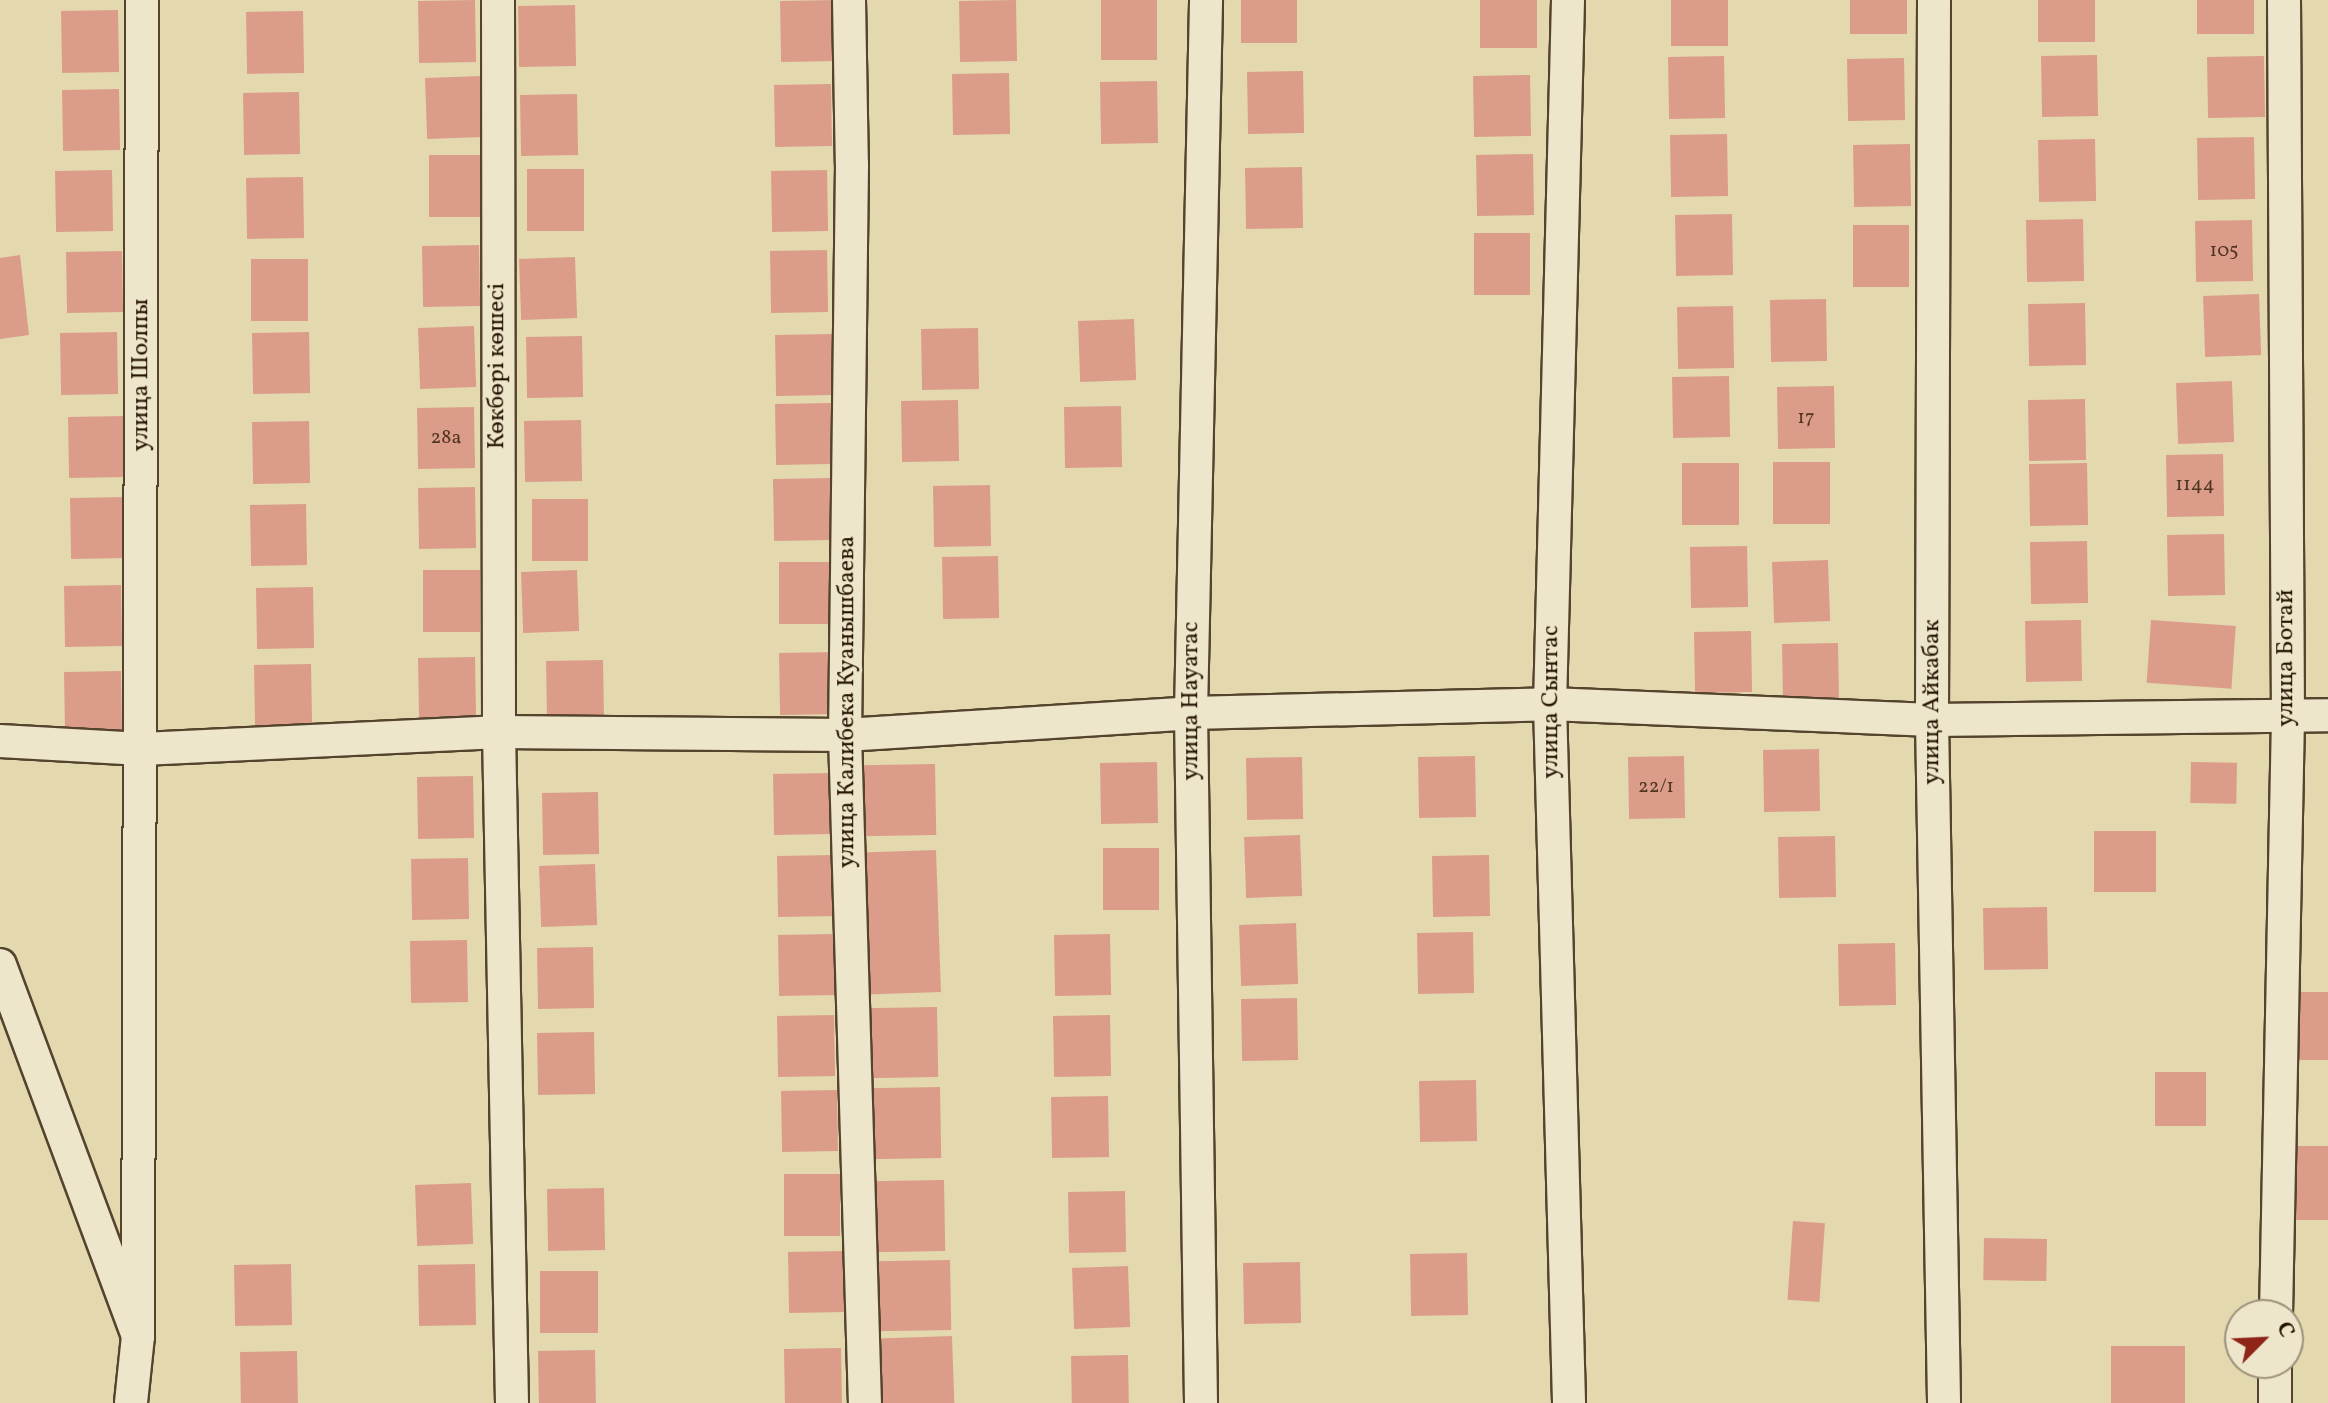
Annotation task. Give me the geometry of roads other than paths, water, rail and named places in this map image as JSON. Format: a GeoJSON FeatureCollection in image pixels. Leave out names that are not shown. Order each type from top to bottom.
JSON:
{"type":"FeatureCollection","features":[{"type":"Feature","properties":{"kind":"street","name":"улица Шолпы"},"geometry":{"type":"LineString","coordinates":[[131,1403],[138,1336],[142,0]]}},
{"type":"Feature","properties":{"kind":"street","name":"Көкбөрі көшесі"},"geometry":{"type":"LineString","coordinates":[[498,0],[499,732],[512,1403]]}},
{"type":"Feature","properties":{"kind":"street","name":"улица Калибека Куанышбаева"},"geometry":{"type":"LineString","coordinates":[[849,0],[852,165],[845,735],[865,1403]]}},
{"type":"Feature","properties":{"kind":"street","name":"улица Науатас"},"geometry":{"type":"LineString","coordinates":[[1201,1403],[1191,713],[1206,0]]}},
{"type":"Feature","properties":{"kind":"street","name":"улица Сынтас"},"geometry":{"type":"LineString","coordinates":[[1568,0],[1550,704],[1569,1403]]}},
{"type":"Feature","properties":{"kind":"street","name":"улица Айкабак"},"geometry":{"type":"LineString","coordinates":[[1934,0],[1932,720],[1944,1403]]}},
{"type":"Feature","properties":{"kind":"street","name":"улица Ботай"},"geometry":{"type":"LineString","coordinates":[[2276,1299],[2288,716],[2284,0]]}},
{"type":"Feature","properties":{"kind":"street"},"geometry":{"type":"LineString","coordinates":[[0,741],[142,749],[499,732],[845,735],[1191,713],[1550,704],[1932,720],[2328,715]]}},
{"type":"Feature","properties":{"kind":"street"},"geometry":{"type":"LineString","coordinates":[[0,965],[138,1336]]}},
{"type":"Feature","properties":{"kind":"street"},"geometry":{"type":"LineString","coordinates":[[2275,1379],[2275,1403]]}}]}
